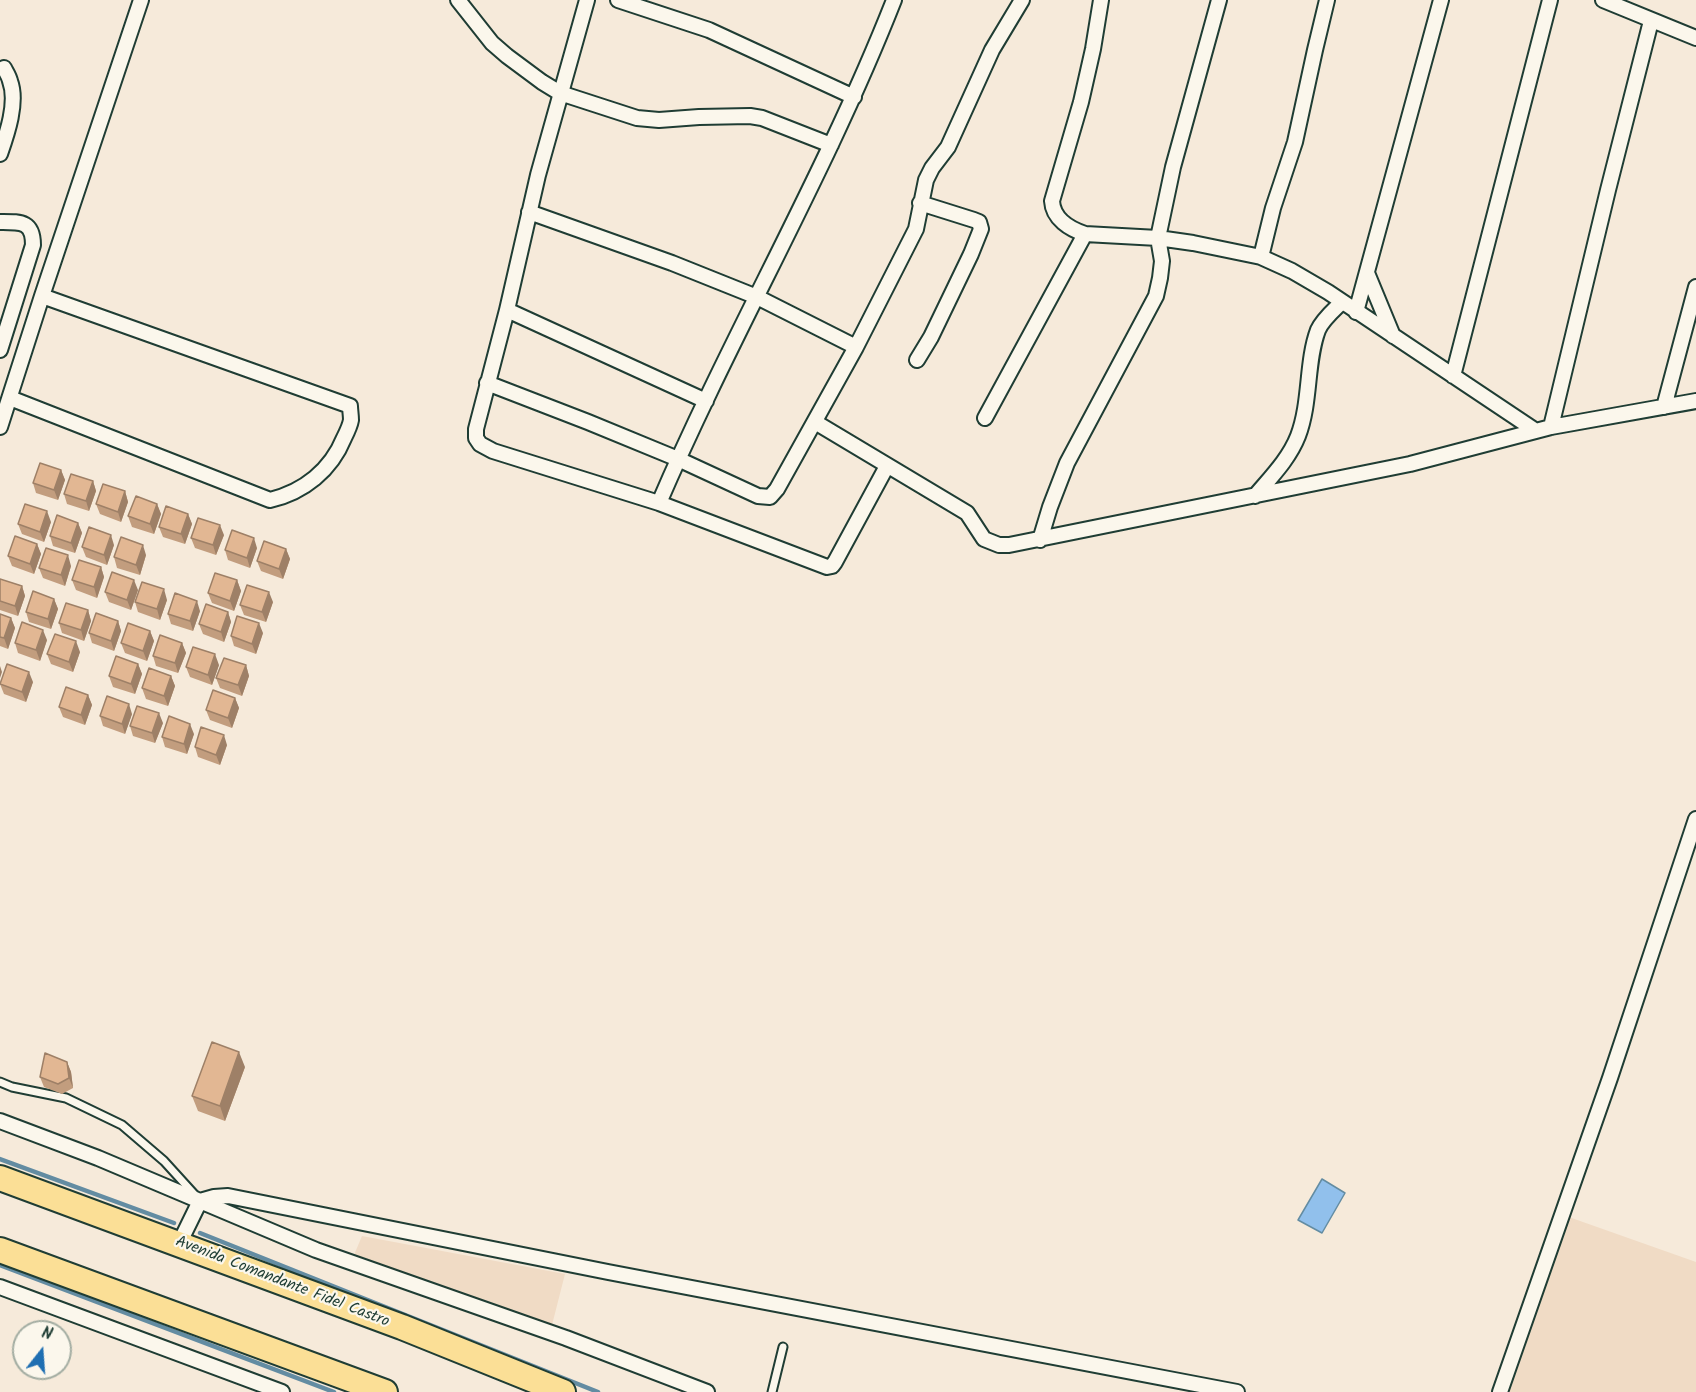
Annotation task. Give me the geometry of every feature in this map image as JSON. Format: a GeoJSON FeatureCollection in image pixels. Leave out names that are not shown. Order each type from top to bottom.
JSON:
{"type":"FeatureCollection","features":[{"type":"Feature","properties":{"kind":"highway","name":"Avenida Comandante Fidel Castro"},"geometry":{"type":"LineString","coordinates":[[0,1178],[402,1327],[563,1392]]}},
{"type":"Feature","properties":{"kind":"highway"},"geometry":{"type":"LineString","coordinates":[[0,1250],[385,1392]]}},
{"type":"Feature","properties":{"kind":"street"},"geometry":{"type":"LineString","coordinates":[[0,427],[141,0]]}},
{"type":"Feature","properties":{"kind":"street"},"geometry":{"type":"LineString","coordinates":[[458,0],[492,43],[542,82],[560,93],[637,118],[659,120],[728,116],[757,117],[831,145]]}},
{"type":"Feature","properties":{"kind":"street"},"geometry":{"type":"LineString","coordinates":[[587,0],[529,212],[507,310],[476,429],[476,438],[485,449],[659,503],[827,567],[832,566],[835,562],[887,466]]}},
{"type":"Feature","properties":{"kind":"street"},"geometry":{"type":"LineString","coordinates":[[618,0],[709,30],[854,97]]}},
{"type":"Feature","properties":{"kind":"street"},"geometry":{"type":"LineString","coordinates":[[659,503],[678,459],[854,97],[894,0]]}},
{"type":"Feature","properties":{"kind":"street"},"geometry":{"type":"LineString","coordinates":[[487,383],[678,459],[750,493],[770,496],[777,489],[856,347],[916,230],[926,180],[948,147],[992,50],[1022,0]]}},
{"type":"Feature","properties":{"kind":"street"},"geometry":{"type":"LineString","coordinates":[[1101,0],[1081,102],[1052,201],[1052,207],[1059,218],[1075,231],[1085,234],[1158,238],[1261,257],[1292,271],[1342,302],[1536,431]]}},
{"type":"Feature","properties":{"kind":"street"},"geometry":{"type":"LineString","coordinates":[[1040,540],[1067,464],[1156,296],[1162,261],[1158,238],[1173,166],[1219,0]]}},
{"type":"Feature","properties":{"kind":"street"},"geometry":{"type":"LineString","coordinates":[[1261,257],[1273,208],[1294,142],[1327,0]]}},
{"type":"Feature","properties":{"kind":"street"},"geometry":{"type":"LineString","coordinates":[[1356,312],[1441,0]]}},
{"type":"Feature","properties":{"kind":"street"},"geometry":{"type":"LineString","coordinates":[[1453,376],[1550,0]]}},
{"type":"Feature","properties":{"kind":"street"},"geometry":{"type":"LineString","coordinates":[[1603,0],[1696,38]]}},
{"type":"Feature","properties":{"kind":"street"},"geometry":{"type":"LineString","coordinates":[[1551,427],[1651,21]]}},
{"type":"Feature","properties":{"kind":"street"},"geometry":{"type":"LineString","coordinates":[[0,154],[12,105],[11,83],[4,68]]}},
{"type":"Feature","properties":{"kind":"street"},"geometry":{"type":"LineString","coordinates":[[917,360],[931,338],[981,230],[979,222],[975,220],[920,204]]}},
{"type":"Feature","properties":{"kind":"street"},"geometry":{"type":"LineString","coordinates":[[529,212],[672,263],[757,297],[856,347]]}},
{"type":"Feature","properties":{"kind":"street"},"geometry":{"type":"LineString","coordinates":[[0,222],[21,223],[29,226],[33,234],[33,245],[0,350]]}},
{"type":"Feature","properties":{"kind":"street"},"geometry":{"type":"LineString","coordinates":[[985,418],[1085,234]]}},
{"type":"Feature","properties":{"kind":"street"},"geometry":{"type":"LineString","coordinates":[[1367,273],[1393,336]]}},
{"type":"Feature","properties":{"kind":"street"},"geometry":{"type":"LineString","coordinates":[[1664,407],[1696,287]]}},
{"type":"Feature","properties":{"kind":"street"},"geometry":{"type":"LineString","coordinates":[[10,398],[270,500],[299,489],[326,468],[337,455],[351,422],[350,406],[42,296]]}},
{"type":"Feature","properties":{"kind":"street"},"geometry":{"type":"LineString","coordinates":[[1255,496],[1279,468],[1298,438],[1319,328],[1328,315],[1342,302]]}},
{"type":"Feature","properties":{"kind":"street"},"geometry":{"type":"LineString","coordinates":[[507,310],[706,401]]}},
{"type":"Feature","properties":{"kind":"street"},"geometry":{"type":"LineString","coordinates":[[814,422],[967,513],[978,533],[990,543],[1009,545],[1410,464],[1551,427],[1696,401]]}},
{"type":"Feature","properties":{"kind":"street"},"geometry":{"type":"LineString","coordinates":[[1500,1392],[1610,1078],[1696,819]]}},
{"type":"Feature","properties":{"kind":"street"},"geometry":{"type":"LineString","coordinates":[[0,1121],[316,1250],[566,1338],[707,1392]]}},
{"type":"Feature","properties":{"kind":"street"},"geometry":{"type":"LineString","coordinates":[[179,1244],[200,1201],[228,1196],[608,1272],[1237,1392]]}},
{"type":"Feature","properties":{"kind":"street"},"geometry":{"type":"LineString","coordinates":[[0,1287],[282,1392]]}},
{"type":"Feature","properties":{"kind":"lane"},"geometry":{"type":"LineString","coordinates":[[0,1082],[12,1087],[66,1098],[122,1125],[164,1161],[200,1201]]}},
{"type":"Feature","properties":{"kind":"lane"},"geometry":{"type":"LineString","coordinates":[[771,1392],[783,1347]]}},
{"type":"Feature","properties":{"kind":"shaded area"},"geometry":{"type":"Polygon","coordinates":[[[1566,1216],[1696,1262],[1696,1392],[1506,1392],[1566,1216]]]}},
{"type":"Feature","properties":{"kind":"shaded area"},"geometry":{"type":"Polygon","coordinates":[[[362,1236],[565,1274],[552,1325],[354,1255],[362,1236]]]}},
{"type":"Feature","properties":{"kind":"water"},"geometry":{"type":"Polygon","coordinates":[[[1322,1179],[1345,1193],[1322,1233],[1298,1220],[1322,1179]]]}},
{"type":"Feature","properties":{"kind":"building"},"geometry":{"type":"Polygon","coordinates":[[[40,463],[61,470],[54,490],[33,483],[40,463]]]}},
{"type":"Feature","properties":{"kind":"building"},"geometry":{"type":"Polygon","coordinates":[[[71,474],[93,481],[86,501],[64,494],[71,474]]]}},
{"type":"Feature","properties":{"kind":"building"},"geometry":{"type":"Polygon","coordinates":[[[103,484],[125,491],[118,512],[96,504],[103,484]]]}},
{"type":"Feature","properties":{"kind":"building"},"geometry":{"type":"Polygon","coordinates":[[[136,496],[157,504],[150,524],[128,516],[136,496]]]}},
{"type":"Feature","properties":{"kind":"building"},"geometry":{"type":"Polygon","coordinates":[[[25,504],[47,511],[40,532],[18,524],[25,504]]]}},
{"type":"Feature","properties":{"kind":"building"},"geometry":{"type":"Polygon","coordinates":[[[166,506],[188,514],[181,534],[159,527],[166,506]]]}},
{"type":"Feature","properties":{"kind":"building"},"geometry":{"type":"Polygon","coordinates":[[[57,515],[78,523],[71,543],[50,536],[57,515]]]}},
{"type":"Feature","properties":{"kind":"building"},"geometry":{"type":"Polygon","coordinates":[[[198,518],[220,525],[213,545],[191,538],[198,518]]]}},
{"type":"Feature","properties":{"kind":"building"},"geometry":{"type":"Polygon","coordinates":[[[89,527],[111,535],[104,555],[82,547],[89,527]]]}},
{"type":"Feature","properties":{"kind":"building"},"geometry":{"type":"Polygon","coordinates":[[[232,530],[254,538],[247,558],[225,550],[232,530]]]}},
{"type":"Feature","properties":{"kind":"building"},"geometry":{"type":"Polygon","coordinates":[[[15,536],[37,544],[30,564],[8,556],[15,536]]]}},
{"type":"Feature","properties":{"kind":"building"},"geometry":{"type":"Polygon","coordinates":[[[121,537],[143,545],[136,565],[114,557],[121,537]]]}},
{"type":"Feature","properties":{"kind":"building"},"geometry":{"type":"Polygon","coordinates":[[[264,541],[286,549],[279,569],[257,561],[264,541]]]}},
{"type":"Feature","properties":{"kind":"building"},"geometry":{"type":"Polygon","coordinates":[[[46,548],[68,555],[61,575],[39,568],[46,548]]]}},
{"type":"Feature","properties":{"kind":"building"},"geometry":{"type":"Polygon","coordinates":[[[79,560],[101,567],[94,587],[72,580],[79,560]]]}},
{"type":"Feature","properties":{"kind":"building"},"geometry":{"type":"Polygon","coordinates":[[[112,572],[134,580],[127,600],[105,592],[112,572]]]}},
{"type":"Feature","properties":{"kind":"building"},"geometry":{"type":"Polygon","coordinates":[[[215,573],[237,580],[230,601],[208,593],[215,573]]]}},
{"type":"Feature","properties":{"kind":"building"},"geometry":{"type":"Polygon","coordinates":[[[0,579],[22,586],[15,606],[0,601],[0,579]]]}},
{"type":"Feature","properties":{"kind":"building"},"geometry":{"type":"Polygon","coordinates":[[[142,582],[164,589],[157,609],[135,602],[142,582]]]}},
{"type":"Feature","properties":{"kind":"building"},"geometry":{"type":"Polygon","coordinates":[[[247,585],[269,592],[262,612],[240,605],[247,585]]]}},
{"type":"Feature","properties":{"kind":"building"},"geometry":{"type":"Polygon","coordinates":[[[33,591],[54,599],[48,619],[26,612],[33,591]]]}},
{"type":"Feature","properties":{"kind":"building"},"geometry":{"type":"Polygon","coordinates":[[[175,593],[197,601],[190,621],[168,614],[175,593]]]}},
{"type":"Feature","properties":{"kind":"building"},"geometry":{"type":"Polygon","coordinates":[[[66,603],[88,610],[81,630],[59,623],[66,603]]]}},
{"type":"Feature","properties":{"kind":"building"},"geometry":{"type":"Polygon","coordinates":[[[206,604],[228,612],[221,632],[199,624],[206,604]]]}},
{"type":"Feature","properties":{"kind":"building"},"geometry":{"type":"Polygon","coordinates":[[[96,613],[118,621],[111,641],[89,633],[96,613]]]}},
{"type":"Feature","properties":{"kind":"building"},"geometry":{"type":"Polygon","coordinates":[[[0,614],[11,618],[4,638],[0,637],[0,614]]]}},
{"type":"Feature","properties":{"kind":"building"},"geometry":{"type":"Polygon","coordinates":[[[237,616],[259,623],[252,644],[231,636],[237,616]]]}},
{"type":"Feature","properties":{"kind":"building"},"geometry":{"type":"Polygon","coordinates":[[[22,622],[43,630],[36,650],[15,643],[22,622]]]}},
{"type":"Feature","properties":{"kind":"building"},"geometry":{"type":"Polygon","coordinates":[[[128,623],[150,631],[143,651],[121,643],[128,623]]]}},
{"type":"Feature","properties":{"kind":"building"},"geometry":{"type":"Polygon","coordinates":[[[55,634],[76,641],[69,662],[47,654],[55,634]]]}},
{"type":"Feature","properties":{"kind":"building"},"geometry":{"type":"Polygon","coordinates":[[[160,635],[182,643],[175,663],[153,656],[160,635]]]}},
{"type":"Feature","properties":{"kind":"building"},"geometry":{"type":"Polygon","coordinates":[[[193,647],[215,654],[208,675],[186,667],[193,647]]]}},
{"type":"Feature","properties":{"kind":"building"},"geometry":{"type":"Polygon","coordinates":[[[116,656],[138,664],[131,684],[109,676],[116,656]]]}},
{"type":"Feature","properties":{"kind":"building"},"geometry":{"type":"Polygon","coordinates":[[[224,658],[246,665],[238,685],[216,678],[224,658]]]}},
{"type":"Feature","properties":{"kind":"building"},"geometry":{"type":"Polygon","coordinates":[[[7,664],[29,672],[22,692],[0,684],[7,664]]]}},
{"type":"Feature","properties":{"kind":"building"},"geometry":{"type":"Polygon","coordinates":[[[149,668],[171,676],[164,696],[142,688],[149,668]]]}},
{"type":"Feature","properties":{"kind":"building"},"geometry":{"type":"Polygon","coordinates":[[[66,687],[88,695],[81,715],[59,707],[66,687]]]}},
{"type":"Feature","properties":{"kind":"building"},"geometry":{"type":"Polygon","coordinates":[[[213,690],[235,698],[228,718],[206,710],[213,690]]]}},
{"type":"Feature","properties":{"kind":"building"},"geometry":{"type":"Polygon","coordinates":[[[107,696],[129,704],[122,724],[100,716],[107,696]]]}},
{"type":"Feature","properties":{"kind":"building"},"geometry":{"type":"Polygon","coordinates":[[[137,706],[159,713],[152,733],[130,726],[137,706]]]}},
{"type":"Feature","properties":{"kind":"building"},"geometry":{"type":"Polygon","coordinates":[[[169,716],[190,724],[184,744],[162,737],[169,716]]]}},
{"type":"Feature","properties":{"kind":"building"},"geometry":{"type":"Polygon","coordinates":[[[201,727],[224,735],[216,755],[195,747],[201,727]]]}},
{"type":"Feature","properties":{"kind":"building"},"geometry":{"type":"Polygon","coordinates":[[[212,1042],[239,1052],[220,1106],[192,1096],[212,1042]]]}},
{"type":"Feature","properties":{"kind":"building"},"geometry":{"type":"Polygon","coordinates":[[[45,1053],[67,1062],[69,1078],[58,1084],[40,1077],[45,1053]]]}},
{"type":"Feature","properties":{"kind":"waterway"},"geometry":{"type":"LineString","coordinates":[[0,1159],[174,1223]]}},
{"type":"Feature","properties":{"kind":"waterway"},"geometry":{"type":"LineString","coordinates":[[200,1233],[598,1392]]}},
{"type":"Feature","properties":{"kind":"waterway"},"geometry":{"type":"LineString","coordinates":[[0,1265],[334,1392]]}}]}
